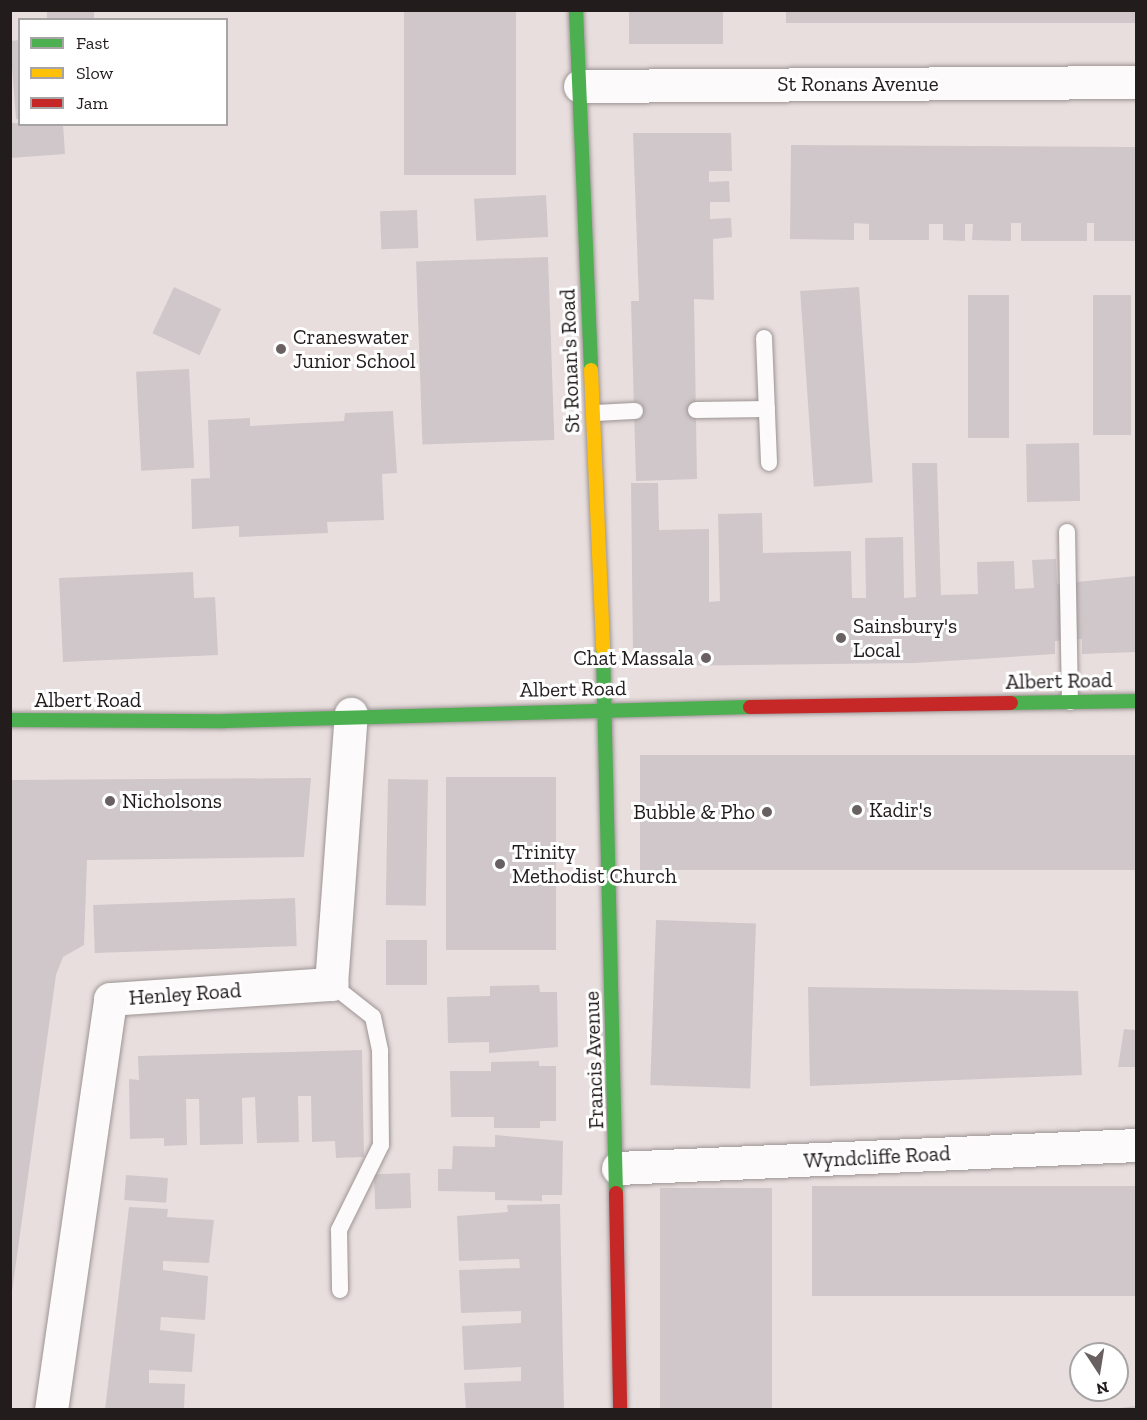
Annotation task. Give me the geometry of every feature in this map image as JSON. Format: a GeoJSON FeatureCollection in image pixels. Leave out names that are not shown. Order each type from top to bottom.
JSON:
{"type":"FeatureCollection","features":[{"type":"Feature","properties":{"kind":"street","name":"St Ronan's Road"},"geometry":{"type":"LineString","coordinates":[[576,10],[606,710]]}},
{"type":"Feature","properties":{"kind":"street","name":"St Ronans Avenue"},"geometry":{"type":"LineString","coordinates":[[580,86],[1137,82]]}},
{"type":"Feature","properties":{"kind":"street","name":"Albert Road"},"geometry":{"type":"LineString","coordinates":[[10,720],[225,721],[351,714],[1137,701]]}},
{"type":"Feature","properties":{"kind":"street","name":"Francis Avenue"},"geometry":{"type":"LineString","coordinates":[[606,710],[618,1168],[620,1410]]}},
{"type":"Feature","properties":{"kind":"street"},"geometry":{"type":"LineString","coordinates":[[331,984],[351,714]]}},
{"type":"Feature","properties":{"kind":"street","name":"Henley Road"},"geometry":{"type":"LineString","coordinates":[[51,1410],[110,999],[331,984]]}},
{"type":"Feature","properties":{"kind":"street","name":"Wyndcliffe Road"},"geometry":{"type":"LineString","coordinates":[[618,1168],[1137,1145]]}},
{"type":"Feature","properties":{"kind":"lane"},"geometry":{"type":"LineString","coordinates":[[765,338],[769,463]]}},
{"type":"Feature","properties":{"kind":"lane"},"geometry":{"type":"LineString","coordinates":[[696,410],[767,409]]}},
{"type":"Feature","properties":{"kind":"lane"},"geometry":{"type":"LineString","coordinates":[[594,413],[634,411]]}},
{"type":"Feature","properties":{"kind":"lane"},"geometry":{"type":"LineString","coordinates":[[1066,532],[1070,702]]}},
{"type":"Feature","properties":{"kind":"lane"},"geometry":{"type":"LineString","coordinates":[[331,984],[373,1017],[380,1050],[381,1145],[339,1230],[340,1290]]}},
{"type":"Feature","properties":{"kind":"building"},"geometry":{"type":"Polygon","coordinates":[[[47,10],[94,10],[94,18],[47,18],[47,10]]]}},
{"type":"Feature","properties":{"kind":"building"},"geometry":{"type":"Polygon","coordinates":[[[404,10],[516,10],[516,175],[404,175],[404,10]]]}},
{"type":"Feature","properties":{"kind":"building"},"geometry":{"type":"Polygon","coordinates":[[[629,10],[723,10],[723,44],[629,44],[629,10]]]}},
{"type":"Feature","properties":{"kind":"building"},"geometry":{"type":"Polygon","coordinates":[[[786,10],[1136,10],[1136,23],[786,23],[786,10]]]}},
{"type":"Feature","properties":{"kind":"building"},"geometry":{"type":"Polygon","coordinates":[[[18,40],[18,119],[16,119],[10,41],[18,40]]]}},
{"type":"Feature","properties":{"kind":"building"},"geometry":{"type":"Polygon","coordinates":[[[10,123],[18,123],[18,126],[63,126],[65,154],[10,158],[10,123]]]}},
{"type":"Feature","properties":{"kind":"building"},"geometry":{"type":"Polygon","coordinates":[[[633,133],[731,133],[732,171],[709,171],[709,182],[729,181],[730,202],[710,202],[710,219],[731,218],[732,237],[713,239],[714,300],[694,299],[697,479],[636,481],[631,301],[639,301],[633,133]]]}},
{"type":"Feature","properties":{"kind":"building"},"geometry":{"type":"Polygon","coordinates":[[[791,145],[1136,147],[1136,241],[1094,241],[1094,223],[1087,223],[1087,241],[1021,241],[1021,223],[1011,223],[1011,241],[972,240],[973,224],[965,224],[965,241],[943,240],[943,224],[929,224],[929,240],[869,240],[869,224],[854,223],[854,240],[790,239],[791,145]]]}},
{"type":"Feature","properties":{"kind":"building"},"geometry":{"type":"Polygon","coordinates":[[[546,195],[548,237],[476,241],[474,199],[546,195]]]}},
{"type":"Feature","properties":{"kind":"building"},"geometry":{"type":"Polygon","coordinates":[[[417,210],[418,248],[381,249],[380,211],[417,210]]]}},
{"type":"Feature","properties":{"kind":"building"},"geometry":{"type":"Polygon","coordinates":[[[548,257],[554,440],[422,444],[416,262],[548,257]]]}},
{"type":"Feature","properties":{"kind":"building"},"geometry":{"type":"Polygon","coordinates":[[[174,287],[221,309],[200,355],[152,333],[174,287]]]}},
{"type":"Feature","properties":{"kind":"building"},"geometry":{"type":"Polygon","coordinates":[[[859,287],[873,483],[814,487],[800,291],[859,287]]]}},
{"type":"Feature","properties":{"kind":"building"},"geometry":{"type":"Polygon","coordinates":[[[968,295],[1009,295],[1009,438],[968,438],[968,295]]]}},
{"type":"Feature","properties":{"kind":"building"},"geometry":{"type":"Polygon","coordinates":[[[1093,295],[1131,295],[1131,435],[1093,435],[1093,295]]]}},
{"type":"Feature","properties":{"kind":"building"},"geometry":{"type":"Polygon","coordinates":[[[189,369],[194,468],[141,471],[136,372],[189,369]]]}},
{"type":"Feature","properties":{"kind":"building"},"geometry":{"type":"Polygon","coordinates":[[[393,411],[397,473],[382,474],[384,520],[327,522],[328,533],[239,537],[239,526],[192,529],[191,479],[210,478],[208,420],[250,418],[250,426],[344,421],[345,413],[393,411]]]}},
{"type":"Feature","properties":{"kind":"building"},"geometry":{"type":"Polygon","coordinates":[[[1079,443],[1080,501],[1027,502],[1026,444],[1079,443]]]}},
{"type":"Feature","properties":{"kind":"building"},"geometry":{"type":"Polygon","coordinates":[[[912,463],[937,463],[941,595],[978,594],[977,562],[1014,561],[1015,589],[1034,588],[1032,560],[1056,559],[1057,584],[1136,576],[1136,652],[1082,654],[1082,639],[1055,641],[1055,654],[915,663],[661,666],[662,654],[633,655],[631,483],[658,483],[659,530],[709,529],[709,602],[720,601],[718,514],[762,513],[763,553],[851,551],[852,598],[866,598],[865,538],[903,537],[904,598],[916,597],[912,463]]]}},
{"type":"Feature","properties":{"kind":"building"},"geometry":{"type":"Polygon","coordinates":[[[193,572],[194,598],[215,597],[218,655],[63,662],[59,578],[193,572]]]}},
{"type":"Feature","properties":{"kind":"building"},"geometry":{"type":"Polygon","coordinates":[[[640,755],[1136,755],[1136,870],[640,870],[640,755]]]}},
{"type":"Feature","properties":{"kind":"building","name":"Trinity Methodist Church"},"geometry":{"type":"Polygon","coordinates":[[[446,777],[556,777],[556,950],[446,950],[446,777]]]}},
{"type":"Feature","properties":{"kind":"building"},"geometry":{"type":"Polygon","coordinates":[[[311,778],[304,857],[87,860],[84,945],[63,957],[56,975],[10,1306],[10,780],[311,778]]]}},
{"type":"Feature","properties":{"kind":"building"},"geometry":{"type":"Polygon","coordinates":[[[388,779],[428,780],[426,906],[386,905],[388,779]]]}},
{"type":"Feature","properties":{"kind":"building"},"geometry":{"type":"Polygon","coordinates":[[[295,898],[297,946],[95,953],[93,905],[295,898]]]}},
{"type":"Feature","properties":{"kind":"building"},"geometry":{"type":"Polygon","coordinates":[[[656,920],[756,923],[750,1088],[650,1085],[656,920]]]}},
{"type":"Feature","properties":{"kind":"building"},"geometry":{"type":"Polygon","coordinates":[[[386,940],[427,940],[427,985],[386,985],[386,940]]]}},
{"type":"Feature","properties":{"kind":"building"},"geometry":{"type":"Polygon","coordinates":[[[539,985],[540,992],[557,992],[558,1047],[489,1053],[489,1042],[448,1043],[447,997],[490,996],[490,986],[539,985]]]}},
{"type":"Feature","properties":{"kind":"building"},"geometry":{"type":"Polygon","coordinates":[[[808,987],[1078,991],[1082,1075],[810,1086],[808,987]]]}},
{"type":"Feature","properties":{"kind":"building"},"geometry":{"type":"Polygon","coordinates":[[[1124,1029],[1136,1030],[1136,1067],[1118,1067],[1124,1029]]]}},
{"type":"Feature","properties":{"kind":"building"},"geometry":{"type":"Polygon","coordinates":[[[362,1050],[364,1157],[336,1158],[335,1141],[312,1142],[311,1096],[298,1096],[299,1142],[257,1143],[255,1097],[242,1098],[243,1144],[200,1145],[199,1099],[186,1099],[187,1145],[164,1146],[164,1138],[130,1139],[129,1079],[139,1080],[138,1056],[362,1050]]]}},
{"type":"Feature","properties":{"kind":"building"},"geometry":{"type":"Polygon","coordinates":[[[539,1061],[539,1066],[556,1066],[556,1121],[540,1121],[540,1128],[494,1128],[494,1117],[451,1117],[450,1071],[491,1071],[491,1062],[539,1061]]]}},
{"type":"Feature","properties":{"kind":"building"},"geometry":{"type":"Polygon","coordinates":[[[495,1135],[563,1141],[562,1195],[542,1195],[542,1201],[495,1200],[495,1192],[438,1191],[438,1169],[452,1169],[453,1146],[495,1147],[495,1135]]]}},
{"type":"Feature","properties":{"kind":"building"},"geometry":{"type":"Polygon","coordinates":[[[410,1173],[411,1208],[375,1209],[374,1174],[410,1173]]]}},
{"type":"Feature","properties":{"kind":"building"},"geometry":{"type":"Polygon","coordinates":[[[126,1175],[168,1178],[166,1203],[124,1200],[126,1175]]]}},
{"type":"Feature","properties":{"kind":"building"},"geometry":{"type":"Polygon","coordinates":[[[812,1186],[1136,1186],[1136,1296],[812,1296],[812,1186]]]}},
{"type":"Feature","properties":{"kind":"building"},"geometry":{"type":"Polygon","coordinates":[[[660,1188],[772,1188],[772,1410],[660,1410],[660,1188]]]}},
{"type":"Feature","properties":{"kind":"building"},"geometry":{"type":"Polygon","coordinates":[[[560,1204],[564,1410],[466,1410],[464,1383],[521,1381],[521,1367],[464,1370],[462,1326],[521,1323],[521,1311],[461,1313],[459,1270],[520,1268],[519,1259],[459,1261],[457,1216],[508,1212],[507,1205],[560,1204]]]}},
{"type":"Feature","properties":{"kind":"building"},"geometry":{"type":"Polygon","coordinates":[[[129,1207],[168,1209],[167,1217],[214,1220],[209,1263],[163,1261],[163,1270],[208,1276],[205,1320],[161,1317],[160,1330],[195,1334],[192,1372],[149,1370],[149,1383],[185,1384],[184,1410],[105,1410],[129,1207]]]}},
{"type":"Feature","properties":{"kind":"building"},"geometry":{"type":"Polygon","coordinates":[[[1136,1406],[1136,1410],[1120,1410],[1120,1408],[1136,1406]]]}},
{"type":"Feature","properties":{"kind":"traffic: fast"},"geometry":{"type":"LineString","coordinates":[[576,10],[591,370]]}},
{"type":"Feature","properties":{"kind":"traffic: fast"},"geometry":{"type":"LineString","coordinates":[[603,650],[616,1193]]}},
{"type":"Feature","properties":{"kind":"traffic: fast"},"geometry":{"type":"LineString","coordinates":[[1011,703],[1136,701]]}},
{"type":"Feature","properties":{"kind":"traffic: fast"},"geometry":{"type":"LineString","coordinates":[[10,720],[225,721],[750,707]]}},
{"type":"Feature","properties":{"kind":"traffic: slow"},"geometry":{"type":"LineString","coordinates":[[591,370],[603,650]]}},
{"type":"Feature","properties":{"kind":"traffic: jam"},"geometry":{"type":"LineString","coordinates":[[750,707],[1011,703]]}},
{"type":"Feature","properties":{"kind":"traffic: jam"},"geometry":{"type":"LineString","coordinates":[[616,1193],[620,1410]]}},
{"type":"Feature","properties":{"kind":"place","name":"Craneswater Junior School"},"geometry":{"type":"Point","coordinates":[281,349]}},
{"type":"Feature","properties":{"kind":"place","name":"Sainsbury's Local"},"geometry":{"type":"Point","coordinates":[841,638]}},
{"type":"Feature","properties":{"kind":"place","name":"Chat Massala"},"geometry":{"type":"Point","coordinates":[706,658]}},
{"type":"Feature","properties":{"kind":"place","name":"Nicholsons"},"geometry":{"type":"Point","coordinates":[110,801]}},
{"type":"Feature","properties":{"kind":"place","name":"Kadir's"},"geometry":{"type":"Point","coordinates":[857,810]}},
{"type":"Feature","properties":{"kind":"place","name":"Bubble & Pho"},"geometry":{"type":"Point","coordinates":[767,812]}},
{"type":"Feature","properties":{"kind":"place","name":"Trinity Methodist Church"},"geometry":{"type":"Point","coordinates":[500,864]}}]}
